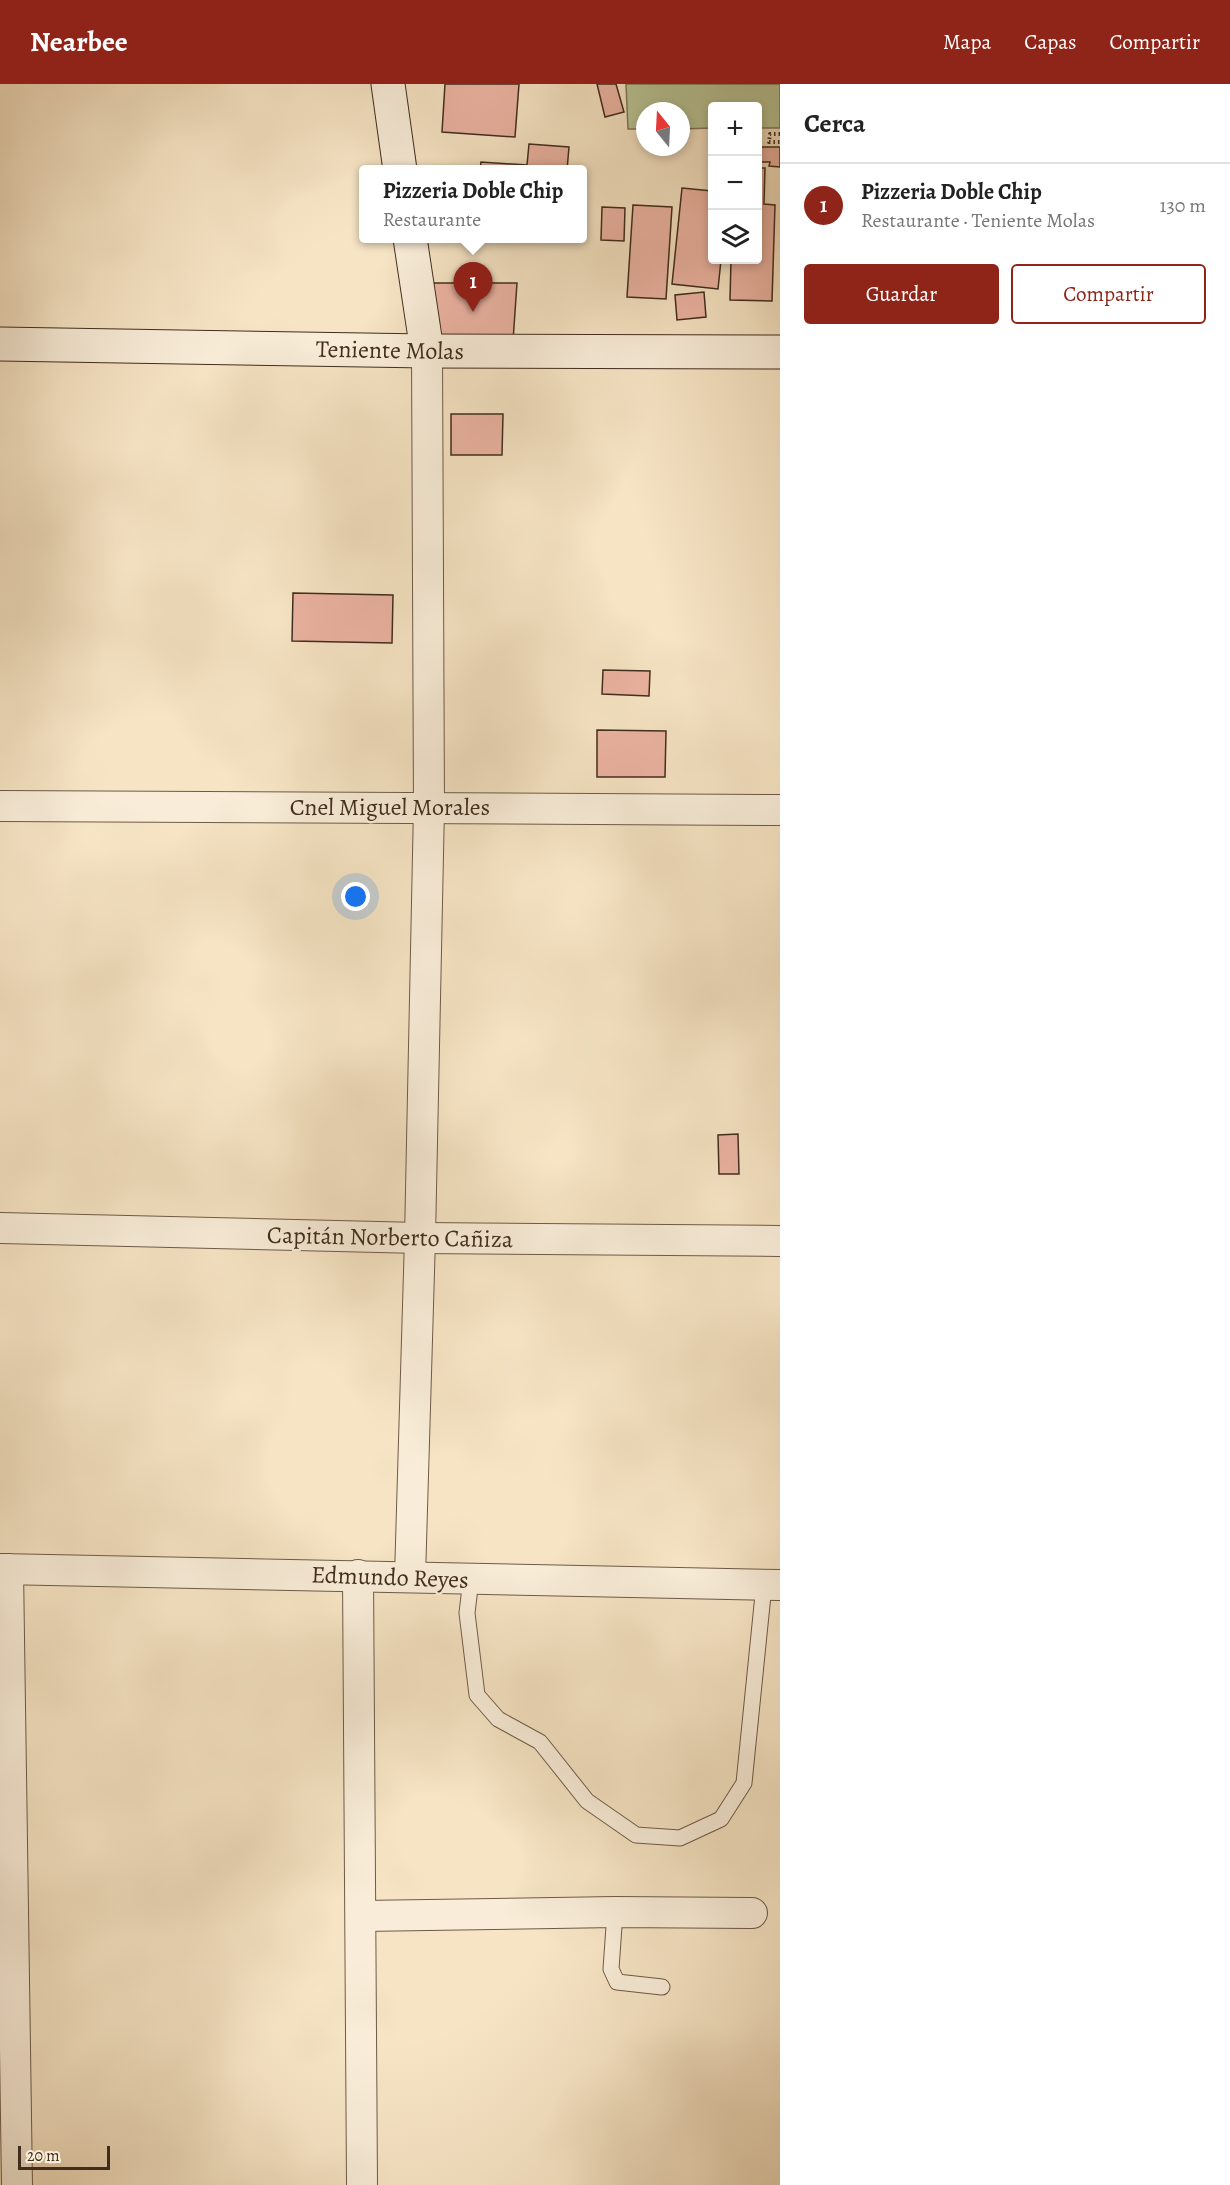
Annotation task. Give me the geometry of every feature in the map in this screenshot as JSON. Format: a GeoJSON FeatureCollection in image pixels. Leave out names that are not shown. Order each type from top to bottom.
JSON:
{"type":"FeatureCollection","features":[{"type":"Feature","properties":{"kind":"street"},"geometry":{"type":"LineString","coordinates":[[388,84],[399,165]]}},
{"type":"Feature","properties":{"kind":"street"},"geometry":{"type":"LineString","coordinates":[[410,1577],[429,807],[427,351],[411,243]]}},
{"type":"Feature","properties":{"kind":"street","name":"Teniente Molas"},"geometry":{"type":"LineString","coordinates":[[0,344],[427,351],[780,352]]}},
{"type":"Feature","properties":{"kind":"street","name":"Cnel Miguel Morales"},"geometry":{"type":"LineString","coordinates":[[0,806],[780,810]]}},
{"type":"Feature","properties":{"kind":"street","name":"Capitán Norberto Cañiza"},"geometry":{"type":"LineString","coordinates":[[0,1228],[420,1238],[780,1241]]}},
{"type":"Feature","properties":{"kind":"street"},"geometry":{"type":"LineString","coordinates":[[4,1569],[17,2185]]}},
{"type":"Feature","properties":{"kind":"street","name":"Edmundo Reyes"},"geometry":{"type":"LineString","coordinates":[[4,1569],[772,1585]]}},
{"type":"Feature","properties":{"kind":"street"},"geometry":{"type":"LineString","coordinates":[[358,1575],[362,2185]]}},
{"type":"Feature","properties":{"kind":"street"},"geometry":{"type":"LineString","coordinates":[[362,1916],[615,1912],[752,1913]]}},
{"type":"Feature","properties":{"kind":"lane"},"geometry":{"type":"LineString","coordinates":[[471,1579],[467,1613],[477,1695],[498,1719],[540,1742],[587,1801],[636,1836],[680,1838],[721,1819],[744,1783],[772,1585]]}},
{"type":"Feature","properties":{"kind":"lane"},"geometry":{"type":"LineString","coordinates":[[615,1912],[611,1968],[617,1982],[662,1988]]}},
{"type":"Feature","properties":{"kind":"path"},"geometry":{"type":"LineString","coordinates":[[780,134],[770,134],[769,142],[780,142]]}},
{"type":"Feature","properties":{"kind":"green space"},"geometry":{"type":"Polygon","coordinates":[[[626,84],[780,84],[780,128],[762,128],[762,102],[708,102],[708,128],[690,129],[690,102],[636,102],[636,129],[628,129],[626,84]]]}},
{"type":"Feature","properties":{"kind":"building"},"geometry":{"type":"Polygon","coordinates":[[[445,84],[519,84],[515,137],[442,132],[445,84]]]}},
{"type":"Feature","properties":{"kind":"building"},"geometry":{"type":"Polygon","coordinates":[[[597,84],[616,84],[624,112],[605,117],[597,84]]]}},
{"type":"Feature","properties":{"kind":"building"},"geometry":{"type":"Polygon","coordinates":[[[529,144],[569,147],[567,165],[527,165],[529,144]]]}},
{"type":"Feature","properties":{"kind":"building"},"geometry":{"type":"Polygon","coordinates":[[[762,147],[780,147],[780,167],[769,166],[770,162],[762,162],[762,147]]]}},
{"type":"Feature","properties":{"kind":"building"},"geometry":{"type":"Polygon","coordinates":[[[481,162],[527,165],[481,165],[481,162]]]}},
{"type":"Feature","properties":{"kind":"building"},"geometry":{"type":"Polygon","coordinates":[[[762,168],[765,168],[764,204],[775,205],[772,301],[730,300],[731,264],[762,264],[762,168]]]}},
{"type":"Feature","properties":{"kind":"building"},"geometry":{"type":"Polygon","coordinates":[[[682,188],[708,191],[708,264],[721,264],[718,289],[672,284],[682,188]]]}},
{"type":"Feature","properties":{"kind":"building"},"geometry":{"type":"Polygon","coordinates":[[[633,205],[672,207],[666,299],[627,297],[633,205]]]}},
{"type":"Feature","properties":{"kind":"building"},"geometry":{"type":"Polygon","coordinates":[[[602,207],[625,208],[624,241],[601,240],[602,207]]]}},
{"type":"Feature","properties":{"kind":"building"},"geometry":{"type":"Polygon","coordinates":[[[426,283],[517,283],[513,341],[435,344],[426,283]]]}},
{"type":"Feature","properties":{"kind":"building"},"geometry":{"type":"Polygon","coordinates":[[[704,292],[706,317],[677,320],[675,295],[704,292]]]}},
{"type":"Feature","properties":{"kind":"building"},"geometry":{"type":"Polygon","coordinates":[[[451,414],[503,414],[502,455],[451,455],[451,414]]]}},
{"type":"Feature","properties":{"kind":"building"},"geometry":{"type":"Polygon","coordinates":[[[293,593],[393,595],[392,643],[292,641],[293,593]]]}},
{"type":"Feature","properties":{"kind":"building"},"geometry":{"type":"Polygon","coordinates":[[[603,670],[650,671],[649,696],[602,694],[603,670]]]}},
{"type":"Feature","properties":{"kind":"building"},"geometry":{"type":"Polygon","coordinates":[[[597,730],[666,731],[665,777],[597,777],[597,730]]]}},
{"type":"Feature","properties":{"kind":"building"},"geometry":{"type":"Polygon","coordinates":[[[738,1134],[739,1174],[719,1174],[718,1135],[738,1134]]]}},
{"type":"Feature","properties":{"kind":"place","name":"Pizzeria Doble Chip"},"geometry":{"type":"Point","coordinates":[473,312]}}]}
